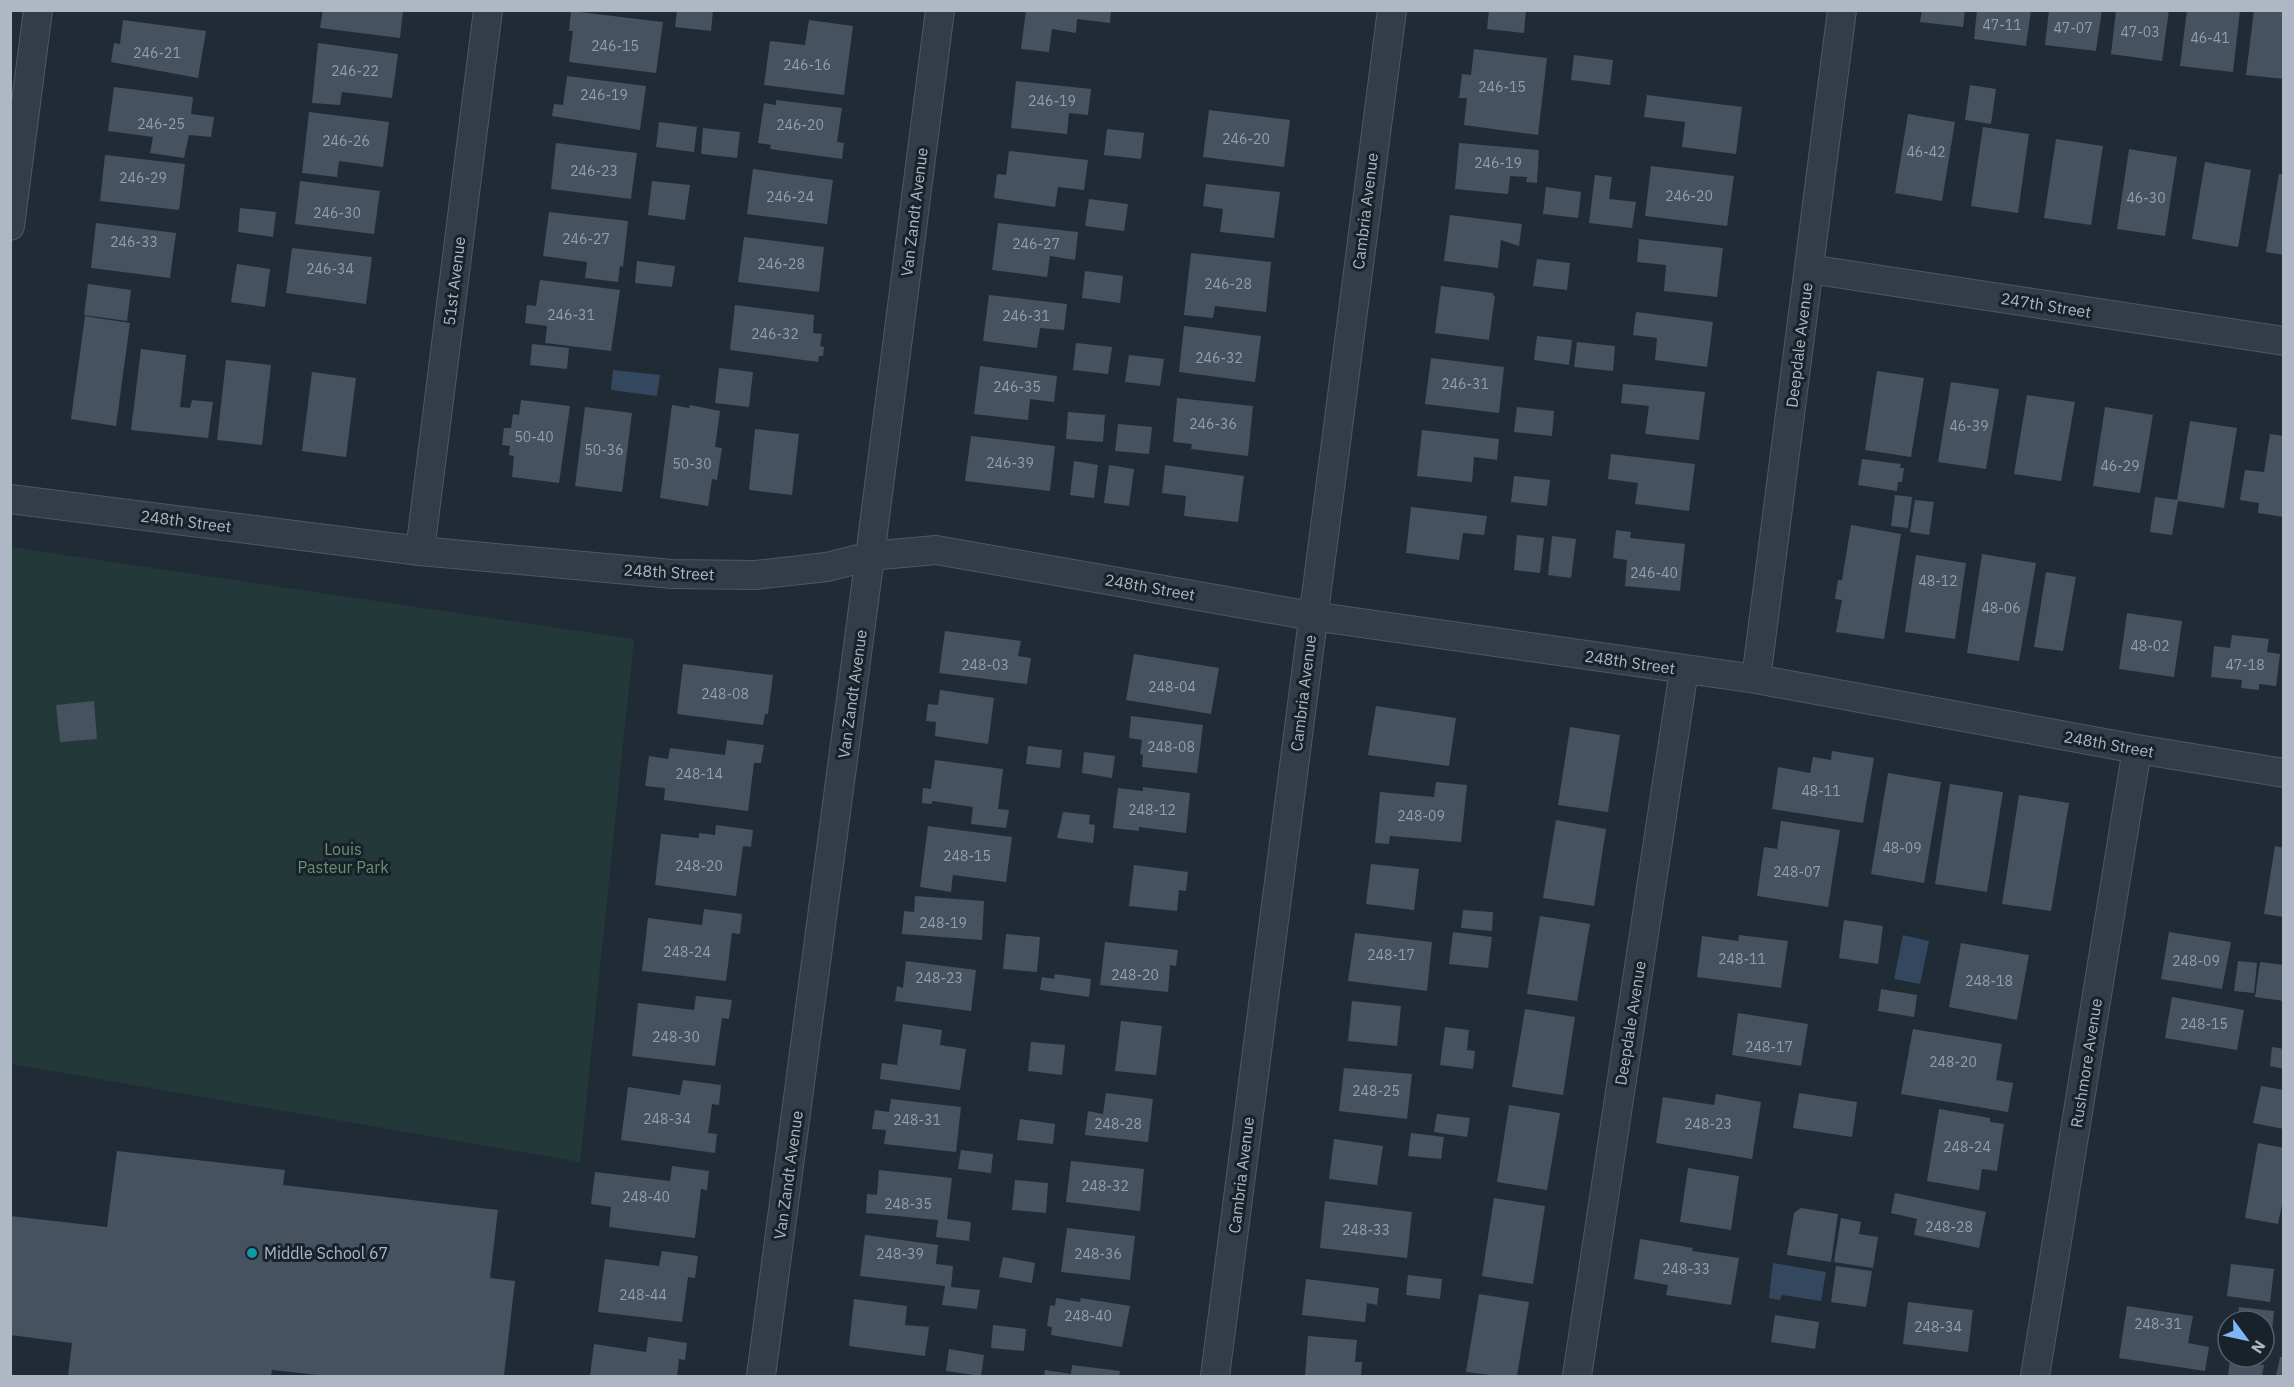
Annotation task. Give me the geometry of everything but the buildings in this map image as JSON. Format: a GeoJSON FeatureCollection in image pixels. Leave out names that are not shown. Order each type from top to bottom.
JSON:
{"type":"FeatureCollection","features":[{"type":"Feature","properties":{"kind":"street"},"geometry":{"type":"LineString","coordinates":[[10,226],[38,10]]}},
{"type":"Feature","properties":{"kind":"street","name":"51st Avenue"},"geometry":{"type":"LineString","coordinates":[[420,551],[488,10]]}},
{"type":"Feature","properties":{"kind":"street","name":"Van Zandt Avenue"},"geometry":{"type":"LineString","coordinates":[[761,1377],[940,10]]}},
{"type":"Feature","properties":{"kind":"street","name":"Cambria Avenue"},"geometry":{"type":"LineString","coordinates":[[1215,1377],[1392,10]]}},
{"type":"Feature","properties":{"kind":"street","name":"Deepdale Avenue"},"geometry":{"type":"LineString","coordinates":[[1756,679],[1842,10]]}},
{"type":"Feature","properties":{"kind":"street","name":"247th Street"},"geometry":{"type":"LineString","coordinates":[[1809,269],[2283,341]]}},
{"type":"Feature","properties":{"kind":"street","name":"248th Street"},"geometry":{"type":"LineString","coordinates":[[10,499],[420,551],[672,574],[755,575],[827,567],[870,556],[936,550],[1312,616],[1756,679],[2137,749],[2283,773]]}},
{"type":"Feature","properties":{"kind":"street","name":"Deepdale Avenue"},"geometry":{"type":"LineString","coordinates":[[1577,1377],[1684,670]]}},
{"type":"Feature","properties":{"kind":"street","name":"Rushmore Avenue"},"geometry":{"type":"LineString","coordinates":[[2035,1377],[2137,749]]}},
{"type":"Feature","properties":{"kind":"green space","name":"Louis Pasteur Park"},"geometry":{"type":"Polygon","coordinates":[[[11,547],[634,639],[580,1162],[11,1064],[11,547]]]}},
{"type":"Feature","properties":{"kind":"water"},"geometry":{"type":"Polygon","coordinates":[[[613,370],[660,375],[657,396],[611,390],[613,370]]]}},
{"type":"Feature","properties":{"kind":"water"},"geometry":{"type":"Polygon","coordinates":[[[1903,935],[1929,941],[1920,984],[1894,979],[1903,935]]]}},
{"type":"Feature","properties":{"kind":"water"},"geometry":{"type":"Polygon","coordinates":[[[1773,1263],[1826,1272],[1821,1301],[1782,1295],[1780,1300],[1769,1298],[1773,1263]]]}},
{"type":"Feature","properties":{"kind":"place","name":"Middle School 67"},"geometry":{"type":"Point","coordinates":[252,1253]}}]}
